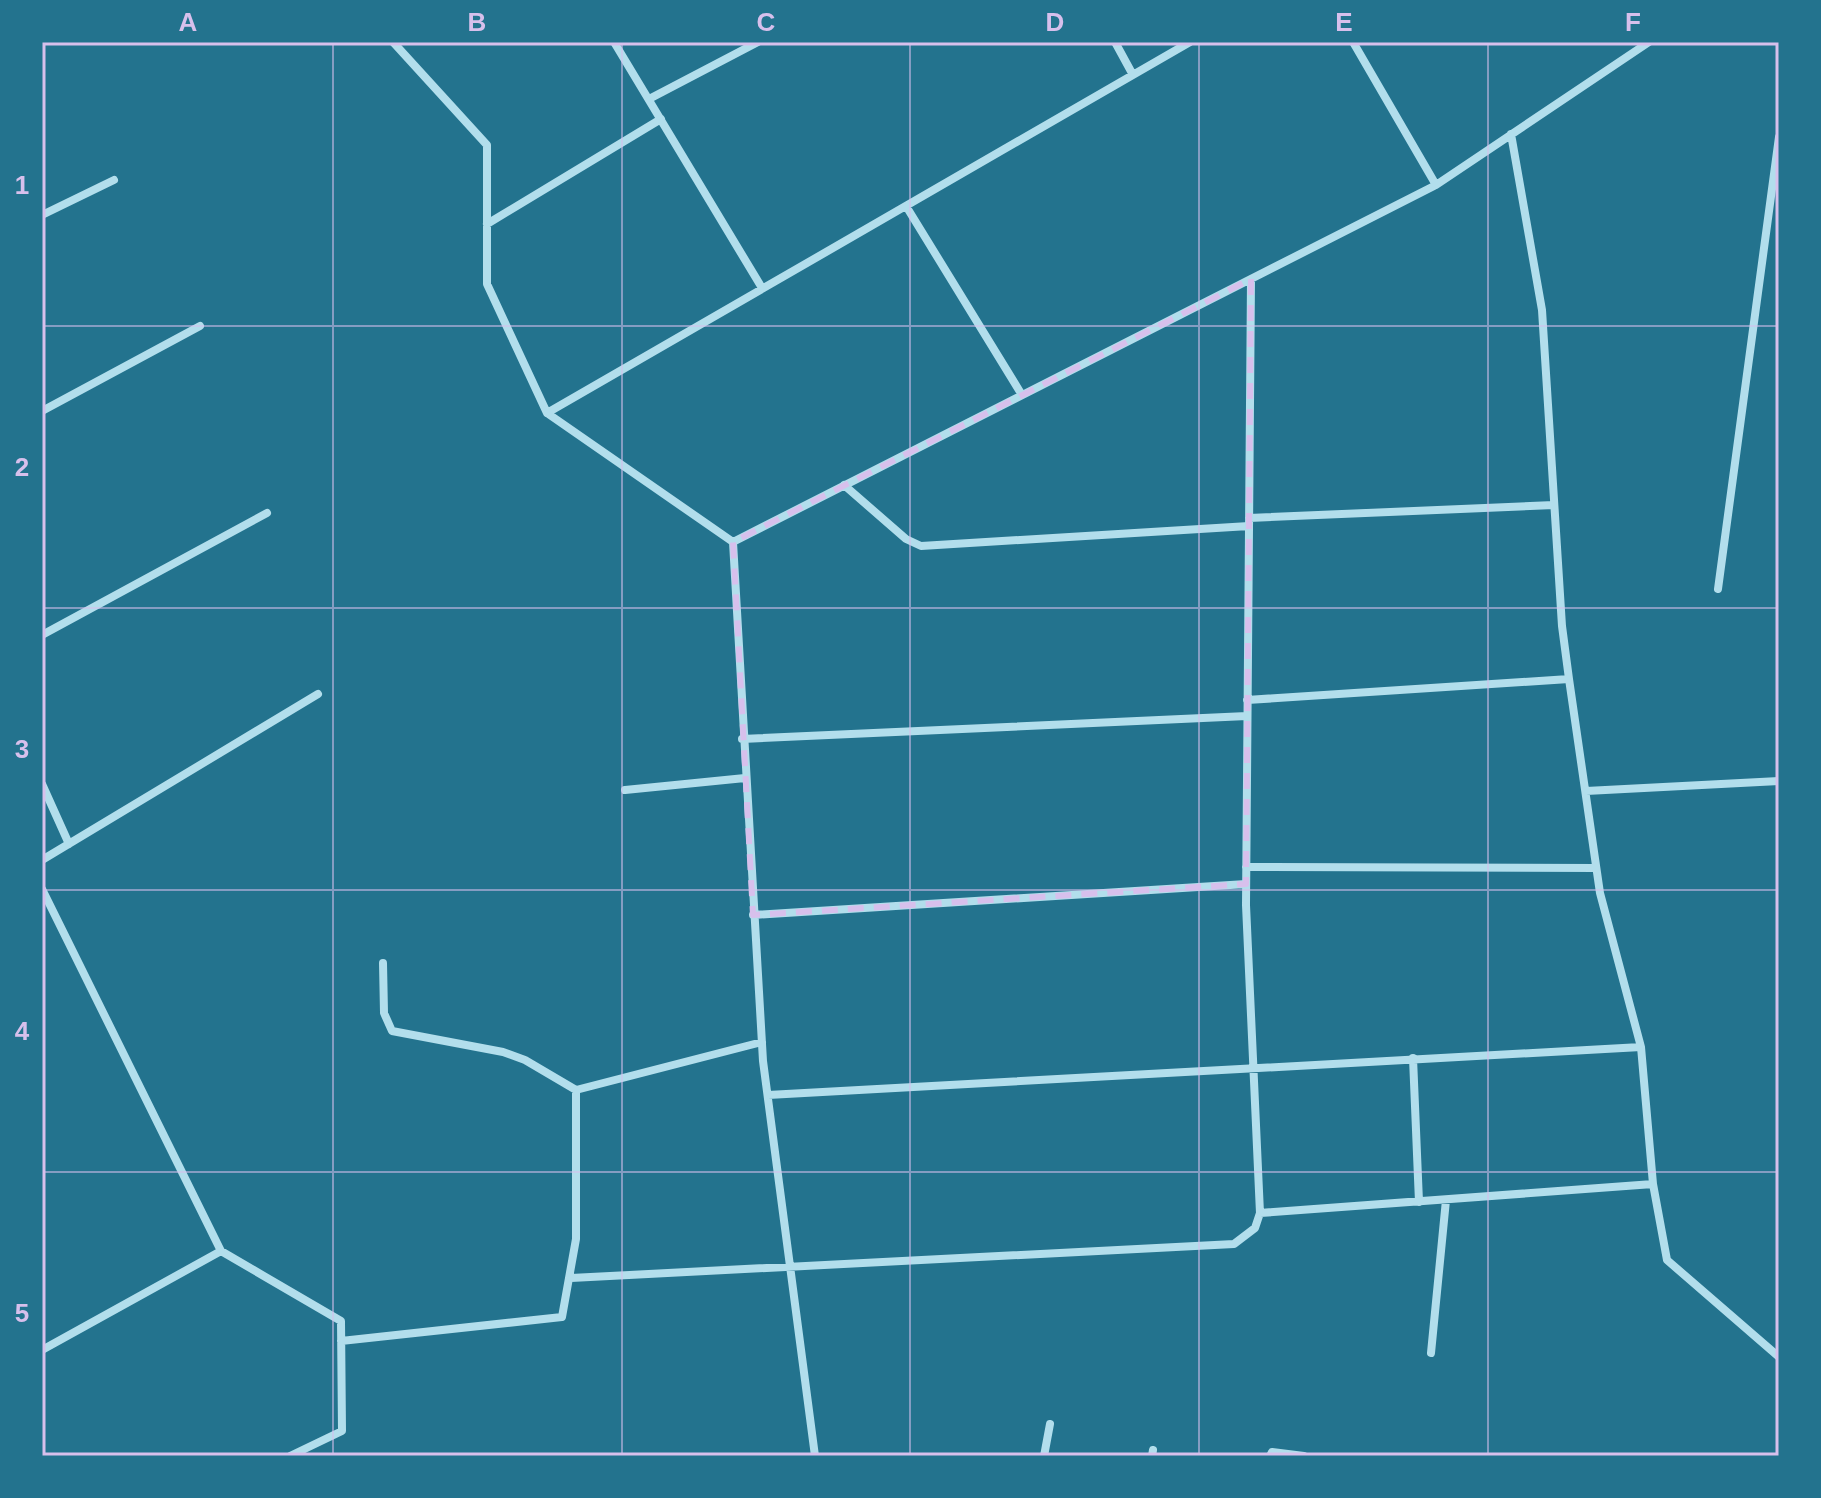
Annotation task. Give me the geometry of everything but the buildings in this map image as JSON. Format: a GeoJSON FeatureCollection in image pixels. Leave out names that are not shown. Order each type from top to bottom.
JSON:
{"type":"FeatureCollection","features":[{"type":"Feature","properties":{"kind":"street"},"geometry":{"type":"LineString","coordinates":[[393,42],[487,145],[487,284],[547,413],[733,542]]}},
{"type":"Feature","properties":{"kind":"street"},"geometry":{"type":"LineString","coordinates":[[614,42],[762,288]]}},
{"type":"Feature","properties":{"kind":"street"},"geometry":{"type":"LineString","coordinates":[[649,99],[758,42]]}},
{"type":"Feature","properties":{"kind":"street"},"geometry":{"type":"LineString","coordinates":[[1115,42],[1133,75]]}},
{"type":"Feature","properties":{"kind":"street"},"geometry":{"type":"LineString","coordinates":[[547,413],[1190,42]]}},
{"type":"Feature","properties":{"kind":"street"},"geometry":{"type":"LineString","coordinates":[[1353,42],[1436,185]]}},
{"type":"Feature","properties":{"kind":"street"},"geometry":{"type":"LineString","coordinates":[[733,542],[1436,185],[1649,42]]}},
{"type":"Feature","properties":{"kind":"street"},"geometry":{"type":"LineString","coordinates":[[487,224],[661,119]]}},
{"type":"Feature","properties":{"kind":"street"},"geometry":{"type":"LineString","coordinates":[[1511,134],[1542,310],[1569,679],[1596,868],[1641,1047],[1653,1184],[1667,1260],[1779,1357]]}},
{"type":"Feature","properties":{"kind":"street"},"geometry":{"type":"LineString","coordinates":[[1718,589],[1779,137]]}},
{"type":"Feature","properties":{"kind":"street"},"geometry":{"type":"LineString","coordinates":[[42,215],[114,180]]}},
{"type":"Feature","properties":{"kind":"street"},"geometry":{"type":"LineString","coordinates":[[906,206],[1022,395]]}},
{"type":"Feature","properties":{"kind":"street"},"geometry":{"type":"LineString","coordinates":[[571,1278],[1234,1244],[1255,1228],[1260,1213],[1246,884],[1251,279]]}},
{"type":"Feature","properties":{"kind":"street"},"geometry":{"type":"LineString","coordinates":[[42,411],[200,326]]}},
{"type":"Feature","properties":{"kind":"street"},"geometry":{"type":"LineString","coordinates":[[844,485],[906,539],[921,546],[1249,522],[1554,505]]}},
{"type":"Feature","properties":{"kind":"street"},"geometry":{"type":"LineString","coordinates":[[42,635],[267,513]]}},
{"type":"Feature","properties":{"kind":"street"},"geometry":{"type":"LineString","coordinates":[[733,542],[742,739],[762,1042],[815,1456]]}},
{"type":"Feature","properties":{"kind":"street"},"geometry":{"type":"LineString","coordinates":[[1247,700],[1569,679]]}},
{"type":"Feature","properties":{"kind":"street"},"geometry":{"type":"LineString","coordinates":[[42,860],[318,694]]}},
{"type":"Feature","properties":{"kind":"street"},"geometry":{"type":"LineString","coordinates":[[742,739],[1247,716]]}},
{"type":"Feature","properties":{"kind":"street"},"geometry":{"type":"LineString","coordinates":[[625,790],[745,778]]}},
{"type":"Feature","properties":{"kind":"street"},"geometry":{"type":"LineString","coordinates":[[1586,791],[1779,781]]}},
{"type":"Feature","properties":{"kind":"street"},"geometry":{"type":"LineString","coordinates":[[42,784],[69,844]]}},
{"type":"Feature","properties":{"kind":"street"},"geometry":{"type":"LineString","coordinates":[[1246,867],[1596,868]]}},
{"type":"Feature","properties":{"kind":"street"},"geometry":{"type":"LineString","coordinates":[[753,915],[1246,884]]}},
{"type":"Feature","properties":{"kind":"street"},"geometry":{"type":"LineString","coordinates":[[42,889],[221,1251],[341,1321],[342,1431],[290,1456]]}},
{"type":"Feature","properties":{"kind":"street"},"geometry":{"type":"LineString","coordinates":[[383,963],[384,1013],[392,1031],[503,1052],[525,1060],[576,1090],[762,1042]]}},
{"type":"Feature","properties":{"kind":"street"},"geometry":{"type":"LineString","coordinates":[[768,1095],[1641,1047]]}},
{"type":"Feature","properties":{"kind":"street"},"geometry":{"type":"LineString","coordinates":[[1413,1058],[1419,1202]]}},
{"type":"Feature","properties":{"kind":"street"},"geometry":{"type":"LineString","coordinates":[[341,1341],[562,1317],[576,1239],[576,1090]]}},
{"type":"Feature","properties":{"kind":"street"},"geometry":{"type":"LineString","coordinates":[[1260,1213],[1653,1184]]}},
{"type":"Feature","properties":{"kind":"street"},"geometry":{"type":"LineString","coordinates":[[1431,1353],[1446,1200]]}},
{"type":"Feature","properties":{"kind":"street"},"geometry":{"type":"LineString","coordinates":[[42,1350],[221,1251]]}},
{"type":"Feature","properties":{"kind":"street"},"geometry":{"type":"LineString","coordinates":[[1044,1456],[1050,1424]]}},
{"type":"Feature","properties":{"kind":"street"},"geometry":{"type":"LineString","coordinates":[[317,1443],[320,1456]]}},
{"type":"Feature","properties":{"kind":"street"},"geometry":{"type":"LineString","coordinates":[[1270,1456],[1272,1452],[1304,1456]]}},
{"type":"Feature","properties":{"kind":"highlighted area"},"geometry":{"type":"Polygon","coordinates":[[[1251,279],[1246,884],[753,915],[733,542],[1251,279]]]}}]}
